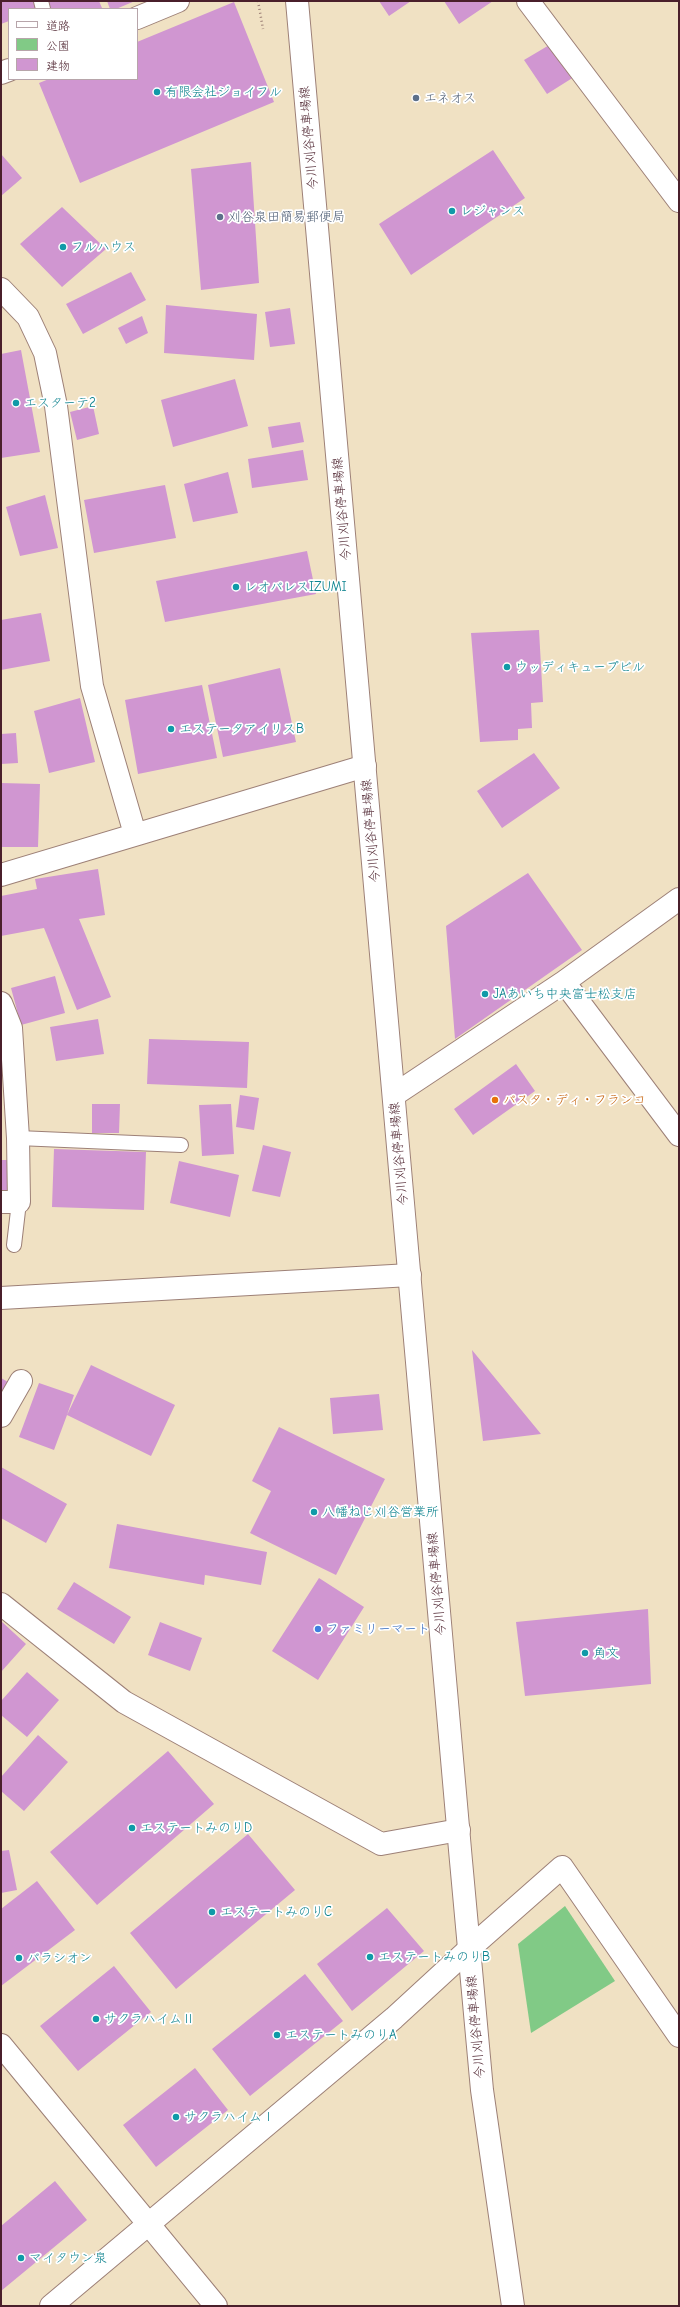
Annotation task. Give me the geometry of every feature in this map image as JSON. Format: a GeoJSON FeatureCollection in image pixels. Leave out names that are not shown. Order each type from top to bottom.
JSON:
{"type":"FeatureCollection","features":[{"type":"Feature","properties":{"kind":"street"},"geometry":{"type":"LineString","coordinates":[[138,18],[178,1]]}},
{"type":"Feature","properties":{"kind":"street","name":"今川刈谷停車場線"},"geometry":{"type":"LineString","coordinates":[[297,1],[482,2090],[513,2306]]}},
{"type":"Feature","properties":{"kind":"street"},"geometry":{"type":"LineString","coordinates":[[528,1],[679,201]]}},
{"type":"Feature","properties":{"kind":"street"},"geometry":{"type":"LineString","coordinates":[[1,289],[28,317],[45,354],[56,406],[92,686],[135,834]]}},
{"type":"Feature","properties":{"kind":"street"},"geometry":{"type":"LineString","coordinates":[[1,875],[365,766]]}},
{"type":"Feature","properties":{"kind":"street"},"geometry":{"type":"LineString","coordinates":[[394,1095],[564,982],[679,899]]}},
{"type":"Feature","properties":{"kind":"street"},"geometry":{"type":"LineString","coordinates":[[564,982],[679,1135]]}},
{"type":"Feature","properties":{"kind":"street"},"geometry":{"type":"LineString","coordinates":[[1,1003],[11,1028],[18,1138],[10,1202]]}},
{"type":"Feature","properties":{"kind":"street"},"geometry":{"type":"LineString","coordinates":[[1,1298],[410,1275]]}},
{"type":"Feature","properties":{"kind":"street"},"geometry":{"type":"LineString","coordinates":[[1,1416],[21,1381]]}},
{"type":"Feature","properties":{"kind":"street"},"geometry":{"type":"LineString","coordinates":[[1,1604],[124,1702],[381,1844],[459,1830]]}},
{"type":"Feature","properties":{"kind":"street"},"geometry":{"type":"LineString","coordinates":[[51,2306],[148,2222],[394,2018],[562,1867],[679,2036]]}},
{"type":"Feature","properties":{"kind":"street"},"geometry":{"type":"LineString","coordinates":[[1,2045],[216,2306]]}},
{"type":"Feature","properties":{"kind":"lane"},"geometry":{"type":"LineString","coordinates":[[18,1138],[181,1145]]}},
{"type":"Feature","properties":{"kind":"lane"},"geometry":{"type":"LineString","coordinates":[[10,1202],[14,1245]]}},
{"type":"Feature","properties":{"kind":"path"},"geometry":{"type":"LineString","coordinates":[[258,1],[263,29]]}},
{"type":"Feature","properties":{"kind":"green space"},"geometry":{"type":"Polygon","coordinates":[[[565,1906],[615,1981],[531,2033],[518,1944],[565,1906]]]}},
{"type":"Feature","properties":{"kind":"building"},"geometry":{"type":"Polygon","coordinates":[[[1,1],[35,1],[38,8],[8,8],[8,21],[1,24],[1,1]]]}},
{"type":"Feature","properties":{"kind":"building"},"geometry":{"type":"Polygon","coordinates":[[[46,1],[99,1],[102,8],[49,8],[46,1]]]}},
{"type":"Feature","properties":{"kind":"building"},"geometry":{"type":"Polygon","coordinates":[[[107,1],[135,1],[118,8],[110,8],[107,1]]]}},
{"type":"Feature","properties":{"kind":"building"},"geometry":{"type":"Polygon","coordinates":[[[379,1],[411,1],[389,16],[379,1]]]}},
{"type":"Feature","properties":{"kind":"building"},"geometry":{"type":"Polygon","coordinates":[[[444,1],[493,1],[459,24],[444,1]]]}},
{"type":"Feature","properties":{"kind":"building","name":"有限会社ジョイフル"},"geometry":{"type":"Polygon","coordinates":[[[234,2],[274,102],[80,183],[39,83],[46,80],[138,80],[138,42],[234,2]]]}},
{"type":"Feature","properties":{"kind":"building"},"geometry":{"type":"Polygon","coordinates":[[[551,44],[574,77],[547,94],[524,60],[551,44]]]}},
{"type":"Feature","properties":{"kind":"building","name":"レジャンス"},"geometry":{"type":"Polygon","coordinates":[[[493,150],[525,198],[411,275],[379,224],[493,150]]]}},
{"type":"Feature","properties":{"kind":"building"},"geometry":{"type":"Polygon","coordinates":[[[1,154],[22,178],[1,196],[1,154]]]}},
{"type":"Feature","properties":{"kind":"building","name":"刈谷泉田簡易郵便局"},"geometry":{"type":"Polygon","coordinates":[[[251,162],[259,283],[201,290],[191,169],[251,162]]]}},
{"type":"Feature","properties":{"kind":"building","name":"フルハウス"},"geometry":{"type":"Polygon","coordinates":[[[62,207],[106,249],[62,287],[20,244],[62,207]]]}},
{"type":"Feature","properties":{"kind":"building"},"geometry":{"type":"Polygon","coordinates":[[[131,272],[146,300],[83,334],[66,304],[131,272]]]}},
{"type":"Feature","properties":{"kind":"building"},"geometry":{"type":"Polygon","coordinates":[[[166,305],[257,314],[254,360],[164,353],[166,305]]]}},
{"type":"Feature","properties":{"kind":"building"},"geometry":{"type":"Polygon","coordinates":[[[290,308],[295,344],[270,347],[265,312],[290,308]]]}},
{"type":"Feature","properties":{"kind":"building"},"geometry":{"type":"Polygon","coordinates":[[[142,316],[148,333],[126,344],[118,328],[142,316]]]}},
{"type":"Feature","properties":{"kind":"building","name":"エスターテ2"},"geometry":{"type":"Polygon","coordinates":[[[21,350],[40,452],[1,458],[1,354],[21,350]]]}},
{"type":"Feature","properties":{"kind":"building"},"geometry":{"type":"Polygon","coordinates":[[[235,379],[248,426],[173,447],[161,400],[235,379]]]}},
{"type":"Feature","properties":{"kind":"building"},"geometry":{"type":"Polygon","coordinates":[[[93,406],[99,434],[77,440],[70,412],[93,406]]]}},
{"type":"Feature","properties":{"kind":"building"},"geometry":{"type":"Polygon","coordinates":[[[300,422],[304,442],[272,448],[268,427],[300,422]]]}},
{"type":"Feature","properties":{"kind":"building"},"geometry":{"type":"Polygon","coordinates":[[[303,450],[308,480],[252,488],[248,459],[303,450]]]}},
{"type":"Feature","properties":{"kind":"building"},"geometry":{"type":"Polygon","coordinates":[[[228,472],[238,513],[193,522],[184,484],[228,472]]]}},
{"type":"Feature","properties":{"kind":"building"},"geometry":{"type":"Polygon","coordinates":[[[165,485],[176,538],[94,553],[84,500],[165,485]]]}},
{"type":"Feature","properties":{"kind":"building"},"geometry":{"type":"Polygon","coordinates":[[[45,495],[58,548],[20,556],[6,507],[45,495]]]}},
{"type":"Feature","properties":{"kind":"building","name":"レオパレスIZUMI"},"geometry":{"type":"Polygon","coordinates":[[[307,551],[316,594],[165,622],[156,581],[307,551]]]}},
{"type":"Feature","properties":{"kind":"building"},"geometry":{"type":"Polygon","coordinates":[[[41,613],[50,661],[1,670],[1,620],[41,613]]]}},
{"type":"Feature","properties":{"kind":"building","name":"ウッディキューブビル"},"geometry":{"type":"Polygon","coordinates":[[[539,630],[543,702],[531,703],[532,728],[518,729],[518,740],[480,742],[471,633],[539,630]]]}},
{"type":"Feature","properties":{"kind":"building"},"geometry":{"type":"Polygon","coordinates":[[[280,668],[296,742],[223,757],[208,685],[280,668]]]}},
{"type":"Feature","properties":{"kind":"building","name":"エステータアイリスB"},"geometry":{"type":"Polygon","coordinates":[[[202,685],[217,758],[138,774],[125,700],[202,685]]]}},
{"type":"Feature","properties":{"kind":"building"},"geometry":{"type":"Polygon","coordinates":[[[80,698],[95,762],[49,773],[34,711],[80,698]]]}},
{"type":"Feature","properties":{"kind":"building"},"geometry":{"type":"Polygon","coordinates":[[[16,733],[18,763],[1,764],[1,734],[16,733]]]}},
{"type":"Feature","properties":{"kind":"building"},"geometry":{"type":"Polygon","coordinates":[[[534,753],[560,788],[502,828],[477,791],[534,753]]]}},
{"type":"Feature","properties":{"kind":"building"},"geometry":{"type":"Polygon","coordinates":[[[1,783],[40,784],[38,847],[1,847],[1,783]]]}},
{"type":"Feature","properties":{"kind":"building"},"geometry":{"type":"Polygon","coordinates":[[[98,869],[105,915],[79,919],[111,997],[77,1010],[44,928],[1,936],[1,896],[37,889],[35,879],[98,869]]]}},
{"type":"Feature","properties":{"kind":"building","name":"JAあいち中央富士松支店"},"geometry":{"type":"Polygon","coordinates":[[[528,873],[582,950],[455,1039],[446,926],[528,873]]]}},
{"type":"Feature","properties":{"kind":"building"},"geometry":{"type":"Polygon","coordinates":[[[55,976],[65,1013],[21,1025],[11,988],[55,976]]]}},
{"type":"Feature","properties":{"kind":"building"},"geometry":{"type":"Polygon","coordinates":[[[98,1019],[104,1054],[56,1061],[50,1027],[98,1019]]]}},
{"type":"Feature","properties":{"kind":"building"},"geometry":{"type":"Polygon","coordinates":[[[149,1039],[249,1042],[247,1088],[147,1084],[149,1039]]]}},
{"type":"Feature","properties":{"kind":"building","name":"パスタ・ディ・フランコ"},"geometry":{"type":"Polygon","coordinates":[[[516,1064],[535,1091],[473,1135],[454,1109],[516,1064]]]}},
{"type":"Feature","properties":{"kind":"building"},"geometry":{"type":"Polygon","coordinates":[[[240,1095],[259,1098],[254,1130],[236,1127],[240,1095]]]}},
{"type":"Feature","properties":{"kind":"building"},"geometry":{"type":"Polygon","coordinates":[[[92,1104],[120,1104],[119,1133],[92,1133],[92,1104]]]}},
{"type":"Feature","properties":{"kind":"building"},"geometry":{"type":"Polygon","coordinates":[[[231,1104],[234,1154],[202,1156],[199,1105],[231,1104]]]}},
{"type":"Feature","properties":{"kind":"building"},"geometry":{"type":"Polygon","coordinates":[[[263,1145],[291,1152],[280,1197],[252,1191],[263,1145]]]}},
{"type":"Feature","properties":{"kind":"building"},"geometry":{"type":"Polygon","coordinates":[[[54,1149],[146,1152],[144,1210],[52,1207],[54,1149]]]}},
{"type":"Feature","properties":{"kind":"building"},"geometry":{"type":"Polygon","coordinates":[[[1,1160],[11,1160],[12,1191],[1,1191],[1,1160]]]}},
{"type":"Feature","properties":{"kind":"building"},"geometry":{"type":"Polygon","coordinates":[[[179,1161],[239,1175],[230,1217],[170,1203],[179,1161]]]}},
{"type":"Feature","properties":{"kind":"building"},"geometry":{"type":"Polygon","coordinates":[[[472,1350],[541,1434],[483,1441],[472,1350]]]}},
{"type":"Feature","properties":{"kind":"building"},"geometry":{"type":"Polygon","coordinates":[[[91,1365],[175,1405],[151,1456],[67,1415],[91,1365]]]}},
{"type":"Feature","properties":{"kind":"building"},"geometry":{"type":"Polygon","coordinates":[[[1,1378],[8,1382],[1,1393],[1,1378]]]}},
{"type":"Feature","properties":{"kind":"building"},"geometry":{"type":"Polygon","coordinates":[[[39,1383],[74,1395],[54,1450],[19,1437],[39,1383]]]}},
{"type":"Feature","properties":{"kind":"building"},"geometry":{"type":"Polygon","coordinates":[[[379,1394],[383,1430],[333,1434],[330,1398],[379,1394]]]}},
{"type":"Feature","properties":{"kind":"building","name":"八幡ねじ刈谷営業所"},"geometry":{"type":"Polygon","coordinates":[[[279,1427],[385,1479],[336,1575],[250,1533],[271,1491],[252,1481],[279,1427]]]}},
{"type":"Feature","properties":{"kind":"building"},"geometry":{"type":"Polygon","coordinates":[[[1,1467],[67,1504],[46,1543],[1,1518],[1,1467]]]}},
{"type":"Feature","properties":{"kind":"building"},"geometry":{"type":"Polygon","coordinates":[[[117,1524],[267,1552],[261,1585],[205,1575],[204,1585],[109,1568],[117,1524]]]}},
{"type":"Feature","properties":{"kind":"building","name":"ファミリーマート"},"geometry":{"type":"Polygon","coordinates":[[[319,1578],[364,1607],[318,1680],[272,1651],[319,1578]]]}},
{"type":"Feature","properties":{"kind":"building"},"geometry":{"type":"Polygon","coordinates":[[[74,1582],[131,1617],[114,1644],[57,1609],[74,1582]]]}},
{"type":"Feature","properties":{"kind":"building","name":"角文"},"geometry":{"type":"Polygon","coordinates":[[[648,1609],[651,1684],[525,1696],[516,1622],[648,1609]]]}},
{"type":"Feature","properties":{"kind":"building"},"geometry":{"type":"Polygon","coordinates":[[[1,1621],[26,1644],[1,1672],[1,1621]]]}},
{"type":"Feature","properties":{"kind":"building"},"geometry":{"type":"Polygon","coordinates":[[[160,1622],[202,1638],[190,1671],[148,1655],[160,1622]]]}},
{"type":"Feature","properties":{"kind":"building"},"geometry":{"type":"Polygon","coordinates":[[[27,1672],[59,1700],[27,1737],[1,1715],[1,1701],[27,1672]]]}},
{"type":"Feature","properties":{"kind":"building"},"geometry":{"type":"Polygon","coordinates":[[[38,1735],[68,1762],[24,1811],[1,1791],[1,1777],[38,1735]]]}},
{"type":"Feature","properties":{"kind":"building","name":"エステートみのりD"},"geometry":{"type":"Polygon","coordinates":[[[168,1751],[214,1804],[97,1905],[50,1852],[168,1751]]]}},
{"type":"Feature","properties":{"kind":"building","name":"エステートみのりC"},"geometry":{"type":"Polygon","coordinates":[[[248,1834],[295,1890],[176,1989],[130,1933],[248,1834]]]}},
{"type":"Feature","properties":{"kind":"building"},"geometry":{"type":"Polygon","coordinates":[[[9,1850],[17,1890],[1,1893],[1,1851],[9,1850]]]}},
{"type":"Feature","properties":{"kind":"building","name":"パラシオン"},"geometry":{"type":"Polygon","coordinates":[[[37,1881],[75,1930],[1,1986],[1,1909],[37,1881]]]}},
{"type":"Feature","properties":{"kind":"building","name":"エステートみのりB"},"geometry":{"type":"Polygon","coordinates":[[[387,1908],[424,1951],[352,2011],[317,1964],[387,1908]]]}},
{"type":"Feature","properties":{"kind":"building","name":"サクラハイムⅡ"},"geometry":{"type":"Polygon","coordinates":[[[114,1966],[151,2012],[78,2071],[40,2026],[114,1966]]]}},
{"type":"Feature","properties":{"kind":"building","name":"エステートみのりA"},"geometry":{"type":"Polygon","coordinates":[[[305,1974],[343,2021],[250,2096],[212,2049],[305,1974]]]}},
{"type":"Feature","properties":{"kind":"building","name":"サクラハイムⅠ"},"geometry":{"type":"Polygon","coordinates":[[[195,2068],[228,2110],[156,2167],[123,2125],[195,2068]]]}},
{"type":"Feature","properties":{"kind":"building","name":"マイタウン泉"},"geometry":{"type":"Polygon","coordinates":[[[55,2181],[87,2220],[1,2291],[1,2226],[55,2181]]]}},
{"type":"Feature","properties":{"kind":"place","name":"有限会社ジョイフル"},"geometry":{"type":"Point","coordinates":[157,92]}},
{"type":"Feature","properties":{"kind":"place","name":"エネオス"},"geometry":{"type":"Point","coordinates":[416,98]}},
{"type":"Feature","properties":{"kind":"place","name":"レジャンス"},"geometry":{"type":"Point","coordinates":[452,211]}},
{"type":"Feature","properties":{"kind":"place","name":"刈谷泉田簡易郵便局"},"geometry":{"type":"Point","coordinates":[220,217]}},
{"type":"Feature","properties":{"kind":"place","name":"フルハウス"},"geometry":{"type":"Point","coordinates":[63,247]}},
{"type":"Feature","properties":{"kind":"place","name":"エスターテ2"},"geometry":{"type":"Point","coordinates":[16,403]}},
{"type":"Feature","properties":{"kind":"place","name":"レオパレスIZUMI"},"geometry":{"type":"Point","coordinates":[236,587]}},
{"type":"Feature","properties":{"kind":"place","name":"ウッディキューブビル"},"geometry":{"type":"Point","coordinates":[507,667]}},
{"type":"Feature","properties":{"kind":"place","name":"エステータアイリスB"},"geometry":{"type":"Point","coordinates":[171,729]}},
{"type":"Feature","properties":{"kind":"place","name":"JAあいち中央富士松支店"},"geometry":{"type":"Point","coordinates":[485,994]}},
{"type":"Feature","properties":{"kind":"place","name":"パスタ・ディ・フランコ"},"geometry":{"type":"Point","coordinates":[495,1100]}},
{"type":"Feature","properties":{"kind":"place","name":"八幡ねじ刈谷営業所"},"geometry":{"type":"Point","coordinates":[314,1512]}},
{"type":"Feature","properties":{"kind":"place","name":"ファミリーマート"},"geometry":{"type":"Point","coordinates":[318,1629]}},
{"type":"Feature","properties":{"kind":"place","name":"角文"},"geometry":{"type":"Point","coordinates":[585,1653]}},
{"type":"Feature","properties":{"kind":"place","name":"エステートみのりD"},"geometry":{"type":"Point","coordinates":[132,1828]}},
{"type":"Feature","properties":{"kind":"place","name":"エステートみのりC"},"geometry":{"type":"Point","coordinates":[212,1912]}},
{"type":"Feature","properties":{"kind":"place","name":"エステートみのりB"},"geometry":{"type":"Point","coordinates":[370,1957]}},
{"type":"Feature","properties":{"kind":"place","name":"パラシオン"},"geometry":{"type":"Point","coordinates":[19,1958]}},
{"type":"Feature","properties":{"kind":"place","name":"サクラハイムⅡ"},"geometry":{"type":"Point","coordinates":[96,2019]}},
{"type":"Feature","properties":{"kind":"place","name":"エステートみのりA"},"geometry":{"type":"Point","coordinates":[277,2035]}},
{"type":"Feature","properties":{"kind":"place","name":"サクラハイムⅠ"},"geometry":{"type":"Point","coordinates":[176,2117]}},
{"type":"Feature","properties":{"kind":"place","name":"マイタウン泉"},"geometry":{"type":"Point","coordinates":[21,2258]}}]}
